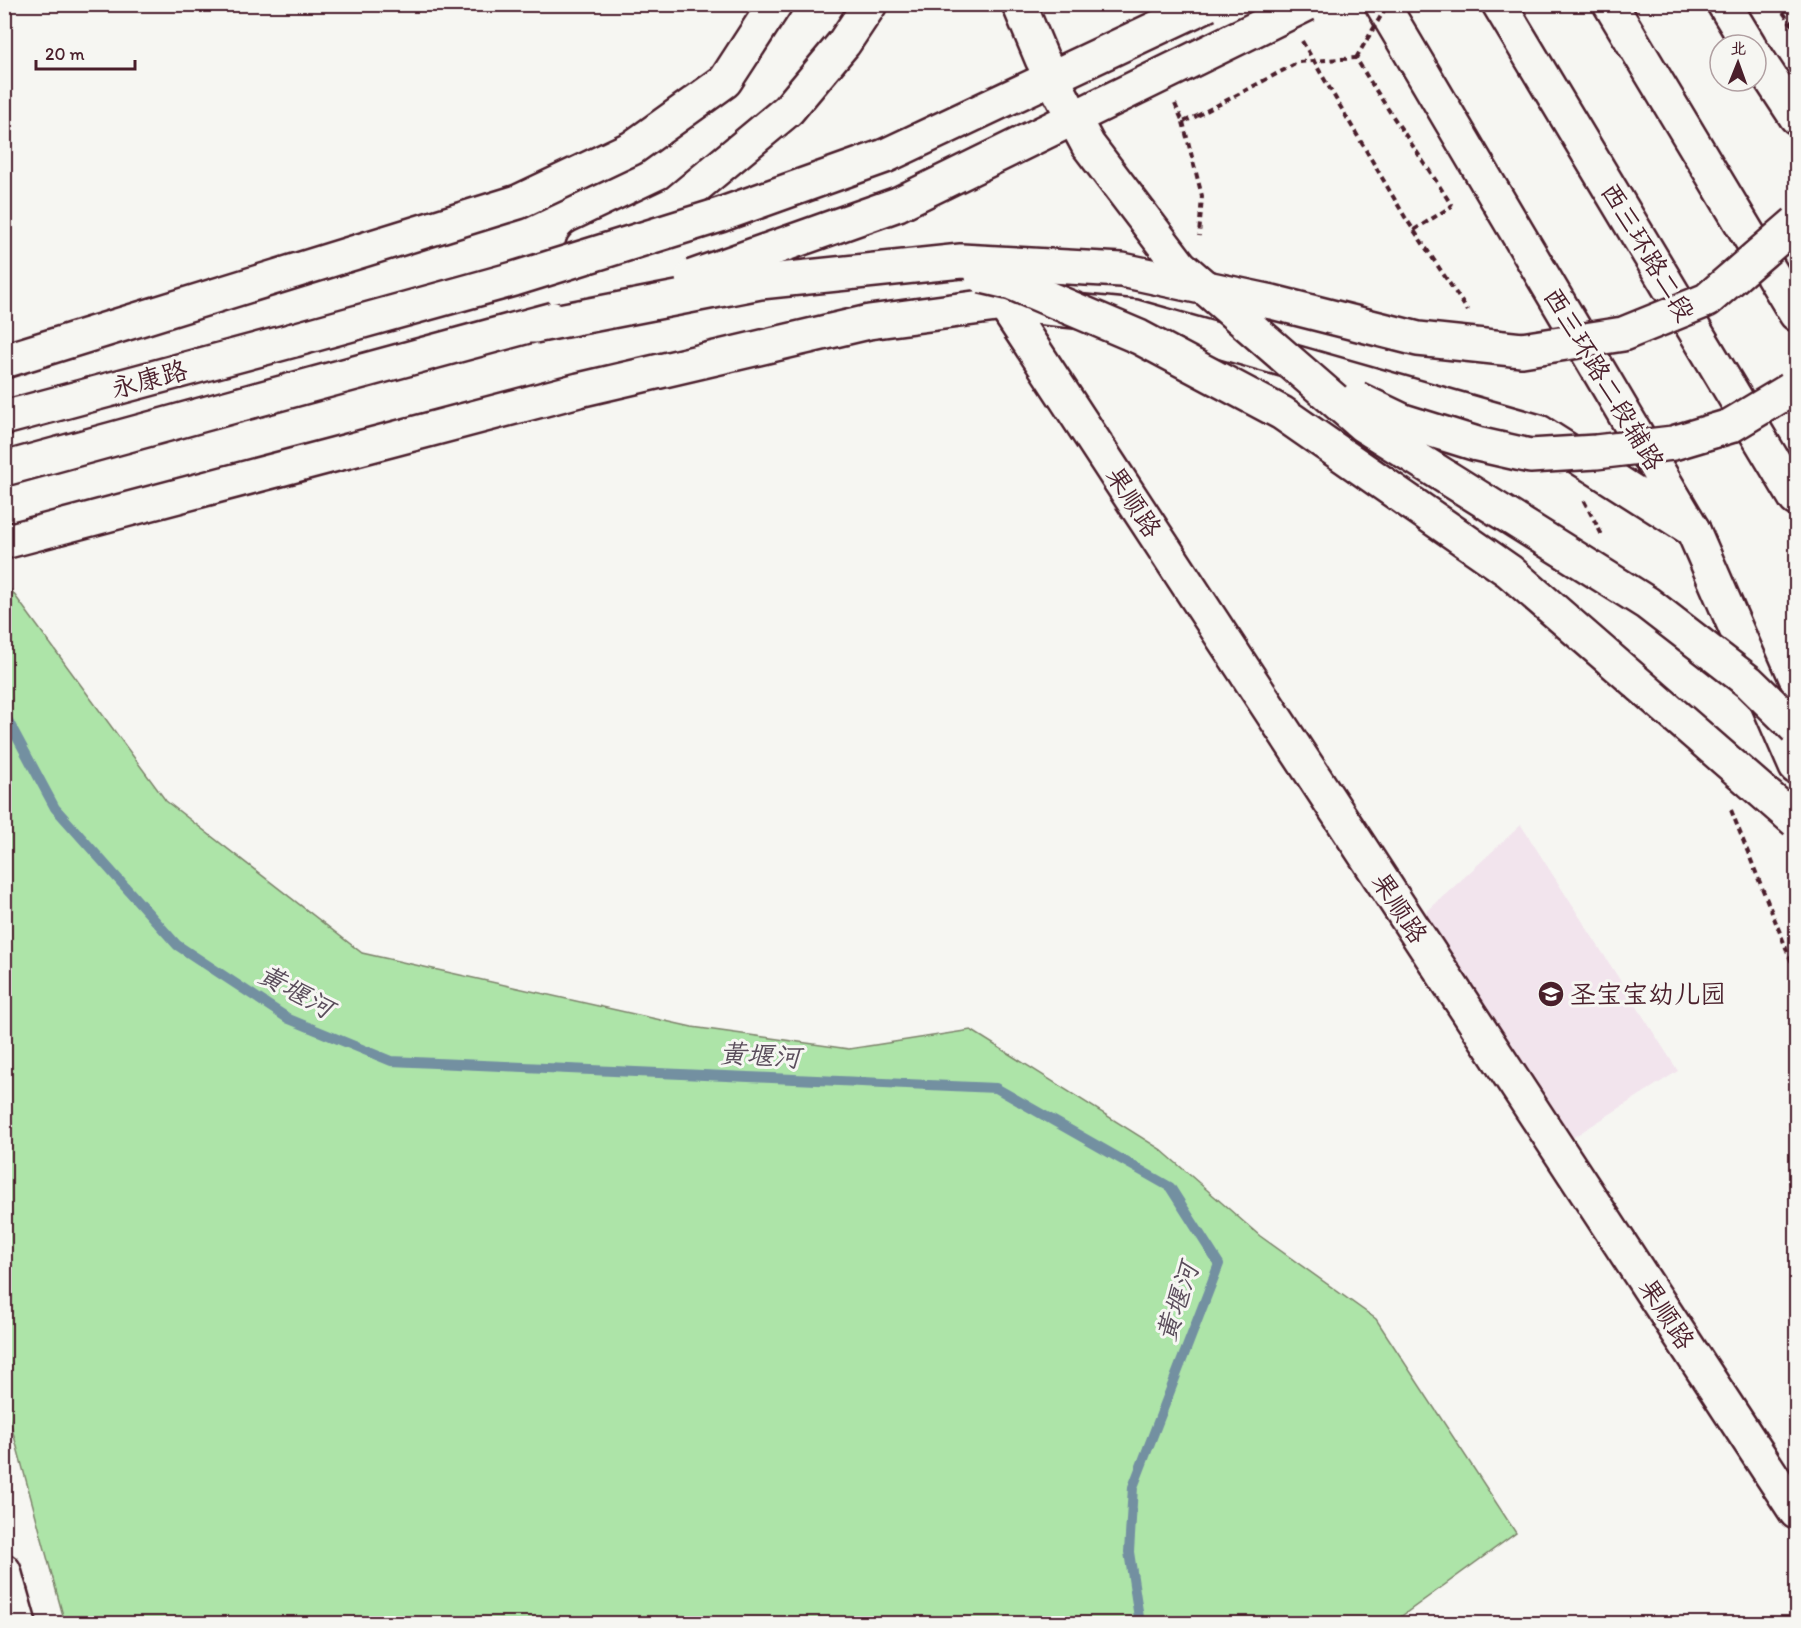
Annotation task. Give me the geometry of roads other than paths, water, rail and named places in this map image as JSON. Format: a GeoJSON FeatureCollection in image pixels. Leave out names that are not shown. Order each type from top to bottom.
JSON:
{"type":"FeatureCollection","features":[{"type":"Feature","properties":{"kind":"main road"},"geometry":{"type":"LineString","coordinates":[[4,361],[518,202],[632,148],[725,81],[775,4]]}},
{"type":"Feature","properties":{"kind":"main road"},"geometry":{"type":"LineString","coordinates":[[829,61],[854,4]]}},
{"type":"Feature","properties":{"kind":"main road"},"geometry":{"type":"LineString","coordinates":[[514,279],[676,203],[788,110],[829,61],[870,4]]}},
{"type":"Feature","properties":{"kind":"main road"},"geometry":{"type":"LineString","coordinates":[[1019,4],[1042,59],[1088,145],[1180,266],[1363,425],[1647,603],[1749,682],[1797,728]]}},
{"type":"Feature","properties":{"kind":"main road"},"geometry":{"type":"LineString","coordinates":[[514,279],[720,214],[885,156],[1208,4]]}},
{"type":"Feature","properties":{"kind":"main road"},"geometry":{"type":"LineString","coordinates":[[534,326],[722,268],[898,204],[1307,4]]}},
{"type":"Feature","properties":{"kind":"main road","name":"西三环路二段辅路"},"geometry":{"type":"LineString","coordinates":[[1382,4],[1693,530],[1797,767]]}},
{"type":"Feature","properties":{"kind":"main road","name":"西三环路二段"},"geometry":{"type":"LineString","coordinates":[[1499,4],[1797,499]]}},
{"type":"Feature","properties":{"kind":"main road"},"geometry":{"type":"LineString","coordinates":[[1610,4],[1797,314]]}},
{"type":"Feature","properties":{"kind":"main road"},"geometry":{"type":"LineString","coordinates":[[1724,4],[1742,33]]}},
{"type":"Feature","properties":{"kind":"main road"},"geometry":{"type":"LineString","coordinates":[[1768,74],[1797,117]]}},
{"type":"Feature","properties":{"kind":"main road"},"geometry":{"type":"LineString","coordinates":[[534,326],[760,282],[961,261],[1122,270],[1272,302],[1418,339],[1522,350],[1623,334],[1707,300],[1797,223]]}},
{"type":"Feature","properties":{"kind":"main road"},"geometry":{"type":"LineString","coordinates":[[931,264],[1012,283],[1139,337],[1282,413],[1509,571],[1797,821]]}},
{"type":"Feature","properties":{"kind":"main road","name":"永康路"},"geometry":{"type":"LineString","coordinates":[[4,418],[514,279]]}},
{"type":"Feature","properties":{"kind":"main road"},"geometry":{"type":"LineString","coordinates":[[4,542],[579,390],[869,322],[1004,304],[1135,317],[1539,432],[1693,530]]}},
{"type":"Feature","properties":{"kind":"main road","name":"果顺路"},"geometry":{"type":"LineString","coordinates":[[1004,304],[1797,1512]]}},
{"type":"Feature","properties":{"kind":"main road","name":"永康路"},"geometry":{"type":"LineString","coordinates":[[4,469],[534,326]]}},
{"type":"Feature","properties":{"kind":"main road"},"geometry":{"type":"LineString","coordinates":[[1301,372],[1403,422],[1477,444],[1530,456],[1596,452],[1673,443],[1730,426],[1797,384]]}},
{"type":"Feature","properties":{"kind":"main road"},"geometry":{"type":"LineString","coordinates":[[4,1571],[19,1623]]}},
{"type":"Feature","properties":{"kind":"waterway","name":"黄堰河"},"geometry":{"type":"LineString","coordinates":[[4,713],[55,808],[177,945],[289,1019],[391,1061],[996,1088],[1170,1187],[1219,1264],[1133,1487],[1129,1552],[1140,1624]]}},
{"type":"Feature","properties":{"kind":"place","name":"圣宝宝幼儿园"},"geometry":{"type":"Point","coordinates":[1551,994]}}]}
